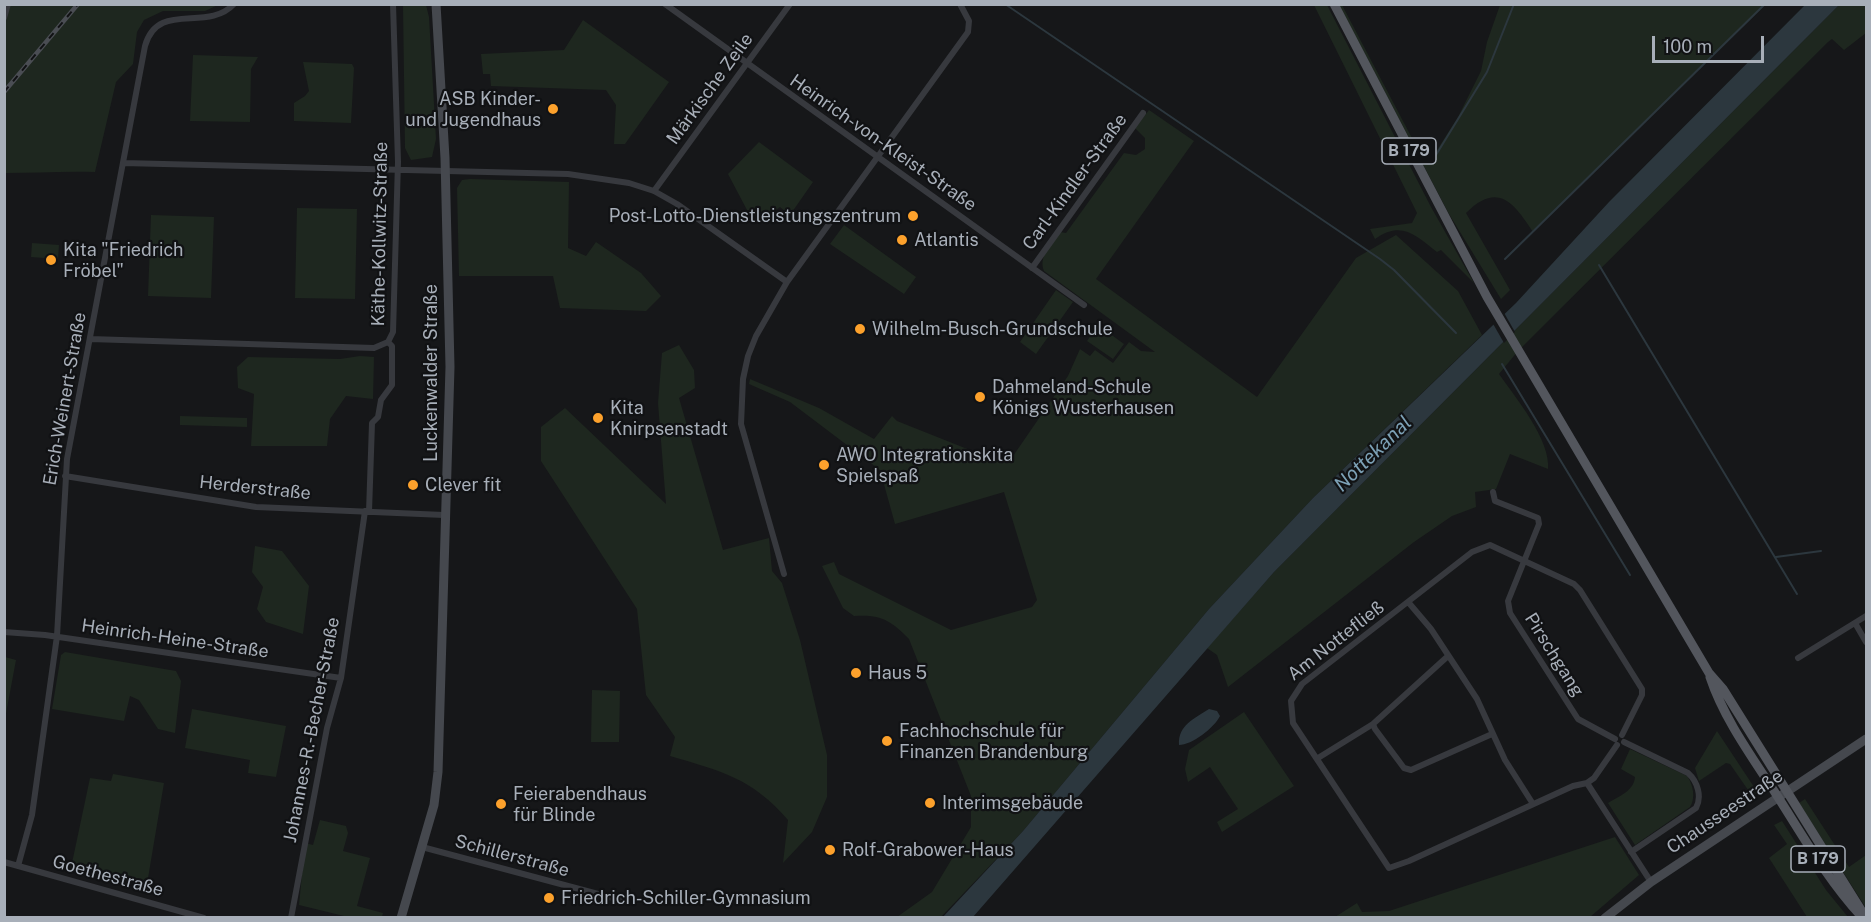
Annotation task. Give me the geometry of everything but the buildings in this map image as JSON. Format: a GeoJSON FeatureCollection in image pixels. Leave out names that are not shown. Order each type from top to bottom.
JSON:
{"type":"FeatureCollection","features":[{"type":"Feature","properties":{"kind":"main road","name":"Luckenwalder Straße"},"geometry":{"type":"LineString","coordinates":[[401,918],[422,847],[437,781],[450,367],[446,172],[436,4]]}},
{"type":"Feature","properties":{"kind":"main road","name":"B 179"},"geometry":{"type":"LineString","coordinates":[[1334,4],[1487,297],[1709,673],[1722,707],[1835,885],[1864,918]]}},
{"type":"Feature","properties":{"kind":"main road","name":"B 179"},"geometry":{"type":"LineString","coordinates":[[1709,673],[1723,689],[1787,790],[1864,918]]}},
{"type":"Feature","properties":{"kind":"main road","name":"Chausseestraße"},"geometry":{"type":"LineString","coordinates":[[1605,918],[1651,882],[1866,739]]}},
{"type":"Feature","properties":{"kind":"street"},"geometry":{"type":"LineString","coordinates":[[4,18],[8,4]]}},
{"type":"Feature","properties":{"kind":"street","name":"Erich-Weinert-Straße"},"geometry":{"type":"LineString","coordinates":[[18,866],[32,815],[57,636],[65,476],[145,46],[153,28],[163,20],[176,16],[217,17],[234,4]]}},
{"type":"Feature","properties":{"kind":"street","name":"Käthe-Kollwitz-Straße"},"geometry":{"type":"LineString","coordinates":[[90,339],[374,348],[388,342],[393,332],[398,171],[393,4]]}},
{"type":"Feature","properties":{"kind":"street","name":"Heinrich-von-Kleist-Straße"},"geometry":{"type":"LineString","coordinates":[[665,4],[1084,305]]}},
{"type":"Feature","properties":{"kind":"street","name":"Märkische Zeile"},"geometry":{"type":"LineString","coordinates":[[654,191],[790,4]]}},
{"type":"Feature","properties":{"kind":"street"},"geometry":{"type":"LineString","coordinates":[[784,574],[740,416],[743,380],[756,336],[787,282],[968,33],[969,21],[960,4]]}},
{"type":"Feature","properties":{"kind":"street","name":"Carl-Kindler-Straße"},"geometry":{"type":"LineString","coordinates":[[1032,268],[1143,113]]}},
{"type":"Feature","properties":{"kind":"street"},"geometry":{"type":"LineString","coordinates":[[123,163],[580,175],[635,185],[654,191],[677,204],[787,282]]}},
{"type":"Feature","properties":{"kind":"street","name":"Johannes-R.-Becher-Straße"},"geometry":{"type":"LineString","coordinates":[[291,918],[327,728],[341,678],[367,511],[372,423],[378,417],[381,400],[392,385],[392,346],[388,342]]}},
{"type":"Feature","properties":{"kind":"street","name":"Herderstraße"},"geometry":{"type":"LineString","coordinates":[[65,476],[256,507],[444,515]]}},
{"type":"Feature","properties":{"kind":"street","name":"Pirschgang"},"geometry":{"type":"LineString","coordinates":[[1493,492],[1495,501],[1538,518],[1539,524],[1508,601],[1510,613],[1578,719],[1616,742]]}},
{"type":"Feature","properties":{"kind":"street","name":"Am Nottefließ"},"geometry":{"type":"LineString","coordinates":[[1587,783],[1573,786],[1389,868],[1293,723],[1290,712],[1294,693],[1482,546],[1490,545],[1574,584],[1580,590],[1642,689],[1642,695],[1623,739]]}},
{"type":"Feature","properties":{"kind":"street"},"geometry":{"type":"LineString","coordinates":[[1409,603],[1478,699],[1492,734],[1533,804]]}},
{"type":"Feature","properties":{"kind":"street"},"geometry":{"type":"LineString","coordinates":[[1798,658],[1866,616]]}},
{"type":"Feature","properties":{"kind":"street"},"geometry":{"type":"LineString","coordinates":[[1855,623],[1866,642]]}},
{"type":"Feature","properties":{"kind":"street","name":"Heinrich-Heine-Straße"},"geometry":{"type":"LineString","coordinates":[[4,632],[57,636],[341,678]]}},
{"type":"Feature","properties":{"kind":"street"},"geometry":{"type":"LineString","coordinates":[[1318,758],[1373,724],[1448,656]]}},
{"type":"Feature","properties":{"kind":"street"},"geometry":{"type":"LineString","coordinates":[[1373,724],[1404,768],[1411,770],[1492,734]]}},
{"type":"Feature","properties":{"kind":"street"},"geometry":{"type":"LineString","coordinates":[[1631,852],[1695,808],[1699,796],[1695,781],[1688,773],[1623,739],[1616,742],[1596,777],[1587,783],[1631,852],[1651,882]]}},
{"type":"Feature","properties":{"kind":"street","name":"Schillerstraße"},"geometry":{"type":"LineString","coordinates":[[422,847],[628,902]]}},
{"type":"Feature","properties":{"kind":"street","name":"Goethestraße"},"geometry":{"type":"LineString","coordinates":[[4,862],[204,918]]}},
{"type":"Feature","properties":{"kind":"shaded area"},"geometry":{"type":"Polygon","coordinates":[[[5,5],[218,5],[205,11],[163,11],[144,20],[137,32],[133,64],[116,82],[95,172],[5,173],[5,5]]]}},
{"type":"Feature","properties":{"kind":"shaded area"},"geometry":{"type":"Polygon","coordinates":[[[403,5],[426,5],[429,17],[436,139],[432,157],[411,160],[405,148],[403,5]]]}},
{"type":"Feature","properties":{"kind":"shaded area"},"geometry":{"type":"Polygon","coordinates":[[[1314,5],[1327,5],[1431,207],[1474,283],[1441,250],[1437,252],[1415,235],[1401,230],[1384,233],[1375,239],[1370,229],[1412,223],[1417,213],[1314,5]]]}},
{"type":"Feature","properties":{"kind":"shaded area"},"geometry":{"type":"Polygon","coordinates":[[[1339,5],[1342,5],[1424,161],[1432,158],[1458,117],[1481,71],[1487,42],[1500,5],[1765,5],[1533,232],[1512,205],[1496,197],[1477,203],[1466,213],[1510,290],[1501,299],[1449,214],[1339,5]]]}},
{"type":"Feature","properties":{"kind":"shaded area"},"geometry":{"type":"Polygon","coordinates":[[[1839,5],[1866,5],[1866,33],[1844,50],[1832,39],[1828,42],[1518,351],[1499,374],[1538,432],[1544,445],[1548,469],[1510,454],[1496,489],[1475,492],[1476,507],[1452,516],[1414,542],[1228,687],[1217,655],[1207,648],[1274,572],[1839,5]]]}},
{"type":"Feature","properties":{"kind":"shaded area"},"geometry":{"type":"Polygon","coordinates":[[[583,20],[669,82],[625,144],[614,144],[616,105],[606,90],[491,86],[490,74],[483,74],[481,54],[564,50],[583,20]]]}},
{"type":"Feature","properties":{"kind":"shaded area"},"geometry":{"type":"Polygon","coordinates":[[[193,55],[258,57],[251,69],[250,122],[190,121],[193,55]]]}},
{"type":"Feature","properties":{"kind":"shaded area"},"geometry":{"type":"Polygon","coordinates":[[[303,62],[352,64],[354,68],[351,123],[294,121],[294,103],[309,91],[303,62]]]}},
{"type":"Feature","properties":{"kind":"shaded area"},"geometry":{"type":"Polygon","coordinates":[[[1149,110],[1194,141],[1096,279],[1257,397],[1356,258],[1396,235],[1458,291],[1482,335],[1313,498],[1209,609],[1023,831],[941,917],[897,917],[932,892],[971,827],[971,796],[909,639],[891,623],[878,617],[854,616],[843,608],[822,566],[834,562],[839,574],[951,630],[1032,607],[1037,600],[1004,492],[895,524],[880,470],[790,402],[749,384],[750,379],[819,408],[874,439],[892,416],[897,421],[1000,462],[1006,455],[1011,459],[1068,376],[1080,349],[1090,356],[1095,350],[1113,363],[1129,342],[1141,351],[1155,352],[1044,271],[1043,266],[1044,255],[1060,232],[1066,233],[1124,153],[1136,155],[1145,149],[1145,138],[1135,128],[1149,110]]]}},
{"type":"Feature","properties":{"kind":"shaded area"},"geometry":{"type":"Polygon","coordinates":[[[759,142],[813,182],[790,215],[780,207],[760,222],[747,210],[728,174],[759,142]]]}},
{"type":"Feature","properties":{"kind":"shaded area"},"geometry":{"type":"Polygon","coordinates":[[[462,180],[569,182],[568,248],[586,256],[596,242],[641,273],[661,296],[646,311],[560,308],[553,276],[459,276],[457,188],[462,180]]]}},
{"type":"Feature","properties":{"kind":"shaded area"},"geometry":{"type":"Polygon","coordinates":[[[297,208],[357,209],[355,299],[295,298],[297,208]]]}},
{"type":"Feature","properties":{"kind":"shaded area"},"geometry":{"type":"Polygon","coordinates":[[[151,215],[214,217],[211,298],[148,296],[151,215]]]}},
{"type":"Feature","properties":{"kind":"shaded area"},"geometry":{"type":"Polygon","coordinates":[[[844,225],[916,277],[904,294],[830,244],[844,225]]]}},
{"type":"Feature","properties":{"kind":"shaded area"},"geometry":{"type":"Polygon","coordinates":[[[32,243],[59,245],[58,259],[31,257],[32,243]]]}},
{"type":"Feature","properties":{"kind":"shaded area"},"geometry":{"type":"Polygon","coordinates":[[[1056,290],[1073,302],[1036,354],[1020,342],[1056,290]]]}},
{"type":"Feature","properties":{"kind":"shaded area"},"geometry":{"type":"Polygon","coordinates":[[[1098,325],[1124,344],[1113,359],[1087,341],[1098,325]]]}},
{"type":"Feature","properties":{"kind":"shaded area"},"geometry":{"type":"Polygon","coordinates":[[[679,345],[694,370],[695,388],[679,398],[723,550],[769,538],[772,571],[782,583],[800,640],[827,755],[827,797],[812,832],[783,863],[788,820],[775,806],[762,794],[735,778],[670,756],[675,737],[646,695],[637,609],[541,461],[541,427],[565,408],[666,504],[658,403],[662,353],[679,345]]]}},
{"type":"Feature","properties":{"kind":"shaded area"},"geometry":{"type":"Polygon","coordinates":[[[360,356],[374,357],[373,399],[346,396],[330,419],[327,446],[251,446],[254,394],[238,388],[237,367],[248,357],[340,359],[360,356]]]}},
{"type":"Feature","properties":{"kind":"shaded area"},"geometry":{"type":"Polygon","coordinates":[[[180,416],[247,418],[247,427],[180,425],[180,416]]]}},
{"type":"Feature","properties":{"kind":"shaded area"},"geometry":{"type":"Polygon","coordinates":[[[255,546],[282,551],[309,586],[303,634],[266,622],[257,609],[263,587],[252,572],[255,546]]]}},
{"type":"Feature","properties":{"kind":"shaded area"},"geometry":{"type":"Polygon","coordinates":[[[65,652],[176,671],[181,681],[175,733],[158,729],[139,700],[130,696],[124,721],[52,709],[61,655],[65,652]]]}},
{"type":"Feature","properties":{"kind":"shaded area"},"geometry":{"type":"Polygon","coordinates":[[[4,657],[16,660],[5,719],[4,657]]]}},
{"type":"Feature","properties":{"kind":"shaded area"},"geometry":{"type":"Polygon","coordinates":[[[592,690],[620,691],[619,742],[591,742],[592,690]]]}},
{"type":"Feature","properties":{"kind":"shaded area"},"geometry":{"type":"Polygon","coordinates":[[[192,709],[286,726],[276,777],[248,773],[250,760],[185,748],[192,709]]]}},
{"type":"Feature","properties":{"kind":"shaded area"},"geometry":{"type":"Polygon","coordinates":[[[1244,712],[1294,786],[1222,832],[1217,822],[1238,809],[1210,767],[1188,782],[1185,769],[1189,750],[1244,712]]]}},
{"type":"Feature","properties":{"kind":"shaded area"},"geometry":{"type":"Polygon","coordinates":[[[1717,731],[1756,790],[1755,800],[1730,764],[1726,763],[1699,781],[1695,768],[1717,731]]]}},
{"type":"Feature","properties":{"kind":"shaded area"},"geometry":{"type":"Polygon","coordinates":[[[1630,749],[1687,776],[1693,795],[1690,807],[1635,845],[1608,803],[1625,793],[1634,782],[1635,777],[1621,769],[1630,749]]]}},
{"type":"Feature","properties":{"kind":"shaded area"},"geometry":{"type":"Polygon","coordinates":[[[113,774],[164,783],[147,884],[72,863],[90,778],[111,781],[113,774]]]}},
{"type":"Feature","properties":{"kind":"shaded area"},"geometry":{"type":"Polygon","coordinates":[[[1805,799],[1849,867],[1866,855],[1866,908],[1799,803],[1805,799]]]}},
{"type":"Feature","properties":{"kind":"shaded area"},"geometry":{"type":"Polygon","coordinates":[[[320,820],[346,826],[348,833],[343,851],[370,858],[357,906],[383,913],[382,917],[348,917],[299,905],[305,843],[313,845],[320,820]]]}},
{"type":"Feature","properties":{"kind":"shaded area"},"geometry":{"type":"Polygon","coordinates":[[[1782,821],[1826,890],[1848,917],[1807,917],[1769,858],[1787,844],[1774,825],[1782,821]]]}},
{"type":"Feature","properties":{"kind":"shaded area"},"geometry":{"type":"Polygon","coordinates":[[[1615,837],[1639,875],[1590,917],[1335,917],[1357,903],[1362,912],[1389,911],[1615,837]]]}},
{"type":"Feature","properties":{"kind":"water","name":"Nottekanal"},"geometry":{"type":"Polygon","coordinates":[[[1805,5],[1839,5],[1274,572],[973,917],[942,918],[1023,831],[1209,609],[1313,498],[1516,303],[1609,202],[1805,5]]]}},
{"type":"Feature","properties":{"kind":"water"},"geometry":{"type":"Polygon","coordinates":[[[1209,709],[1217,711],[1220,716],[1217,721],[1196,739],[1179,745],[1179,738],[1184,727],[1209,709]]]}},
{"type":"Feature","properties":{"kind":"pier"},"geometry":{"type":"Polygon","coordinates":[[[1503,311],[1515,332],[1504,343],[1492,322],[1503,311]]]}},
{"type":"Feature","properties":{"kind":"waterway"},"geometry":{"type":"LineString","coordinates":[[1005,4],[1380,259],[1394,270],[1456,333]]}},
{"type":"Feature","properties":{"kind":"waterway"},"geometry":{"type":"LineString","coordinates":[[1431,163],[1487,72],[1514,4]]}},
{"type":"Feature","properties":{"kind":"waterway"},"geometry":{"type":"LineString","coordinates":[[1505,259],[1765,4]]}},
{"type":"Feature","properties":{"kind":"waterway"},"geometry":{"type":"LineString","coordinates":[[1599,265],[1797,594]]}},
{"type":"Feature","properties":{"kind":"waterway"},"geometry":{"type":"LineString","coordinates":[[1502,364],[1630,575]]}},
{"type":"Feature","properties":{"kind":"waterway"},"geometry":{"type":"LineString","coordinates":[[1776,557],[1821,551]]}},
{"type":"Feature","properties":{"kind":"railway"},"geometry":{"type":"LineString","coordinates":[[4,92],[78,4]]}},
{"type":"Feature","properties":{"kind":"place","name":"ASB Kinder- und Jugendhaus"},"geometry":{"type":"Point","coordinates":[553,109]}},
{"type":"Feature","properties":{"kind":"place","name":"Post-Lotto-Dienstleistungszentrum"},"geometry":{"type":"Point","coordinates":[913,216]}},
{"type":"Feature","properties":{"kind":"place","name":"Atlantis"},"geometry":{"type":"Point","coordinates":[902,240]}},
{"type":"Feature","properties":{"kind":"place","name":"Kita \"Friedrich Fröbel\""},"geometry":{"type":"Point","coordinates":[51,260]}},
{"type":"Feature","properties":{"kind":"place","name":"Wilhelm-Busch-Grundschule"},"geometry":{"type":"Point","coordinates":[860,329]}},
{"type":"Feature","properties":{"kind":"place","name":"Dahmeland-Schule Königs Wusterhausen"},"geometry":{"type":"Point","coordinates":[980,397]}},
{"type":"Feature","properties":{"kind":"place","name":"Kita Knirpsenstadt"},"geometry":{"type":"Point","coordinates":[598,418]}},
{"type":"Feature","properties":{"kind":"place","name":"AWO Integrationskita Spielspaß"},"geometry":{"type":"Point","coordinates":[824,465]}},
{"type":"Feature","properties":{"kind":"place","name":"Clever fit"},"geometry":{"type":"Point","coordinates":[413,485]}},
{"type":"Feature","properties":{"kind":"place","name":"Haus 5"},"geometry":{"type":"Point","coordinates":[856,673]}},
{"type":"Feature","properties":{"kind":"place","name":"Fachhochschule für Finanzen Brandenburg"},"geometry":{"type":"Point","coordinates":[887,741]}},
{"type":"Feature","properties":{"kind":"place","name":"Interimsgebäude"},"geometry":{"type":"Point","coordinates":[930,803]}},
{"type":"Feature","properties":{"kind":"place","name":"Feierabendhaus für Blinde"},"geometry":{"type":"Point","coordinates":[501,804]}},
{"type":"Feature","properties":{"kind":"place","name":"Rolf-Grabower-Haus"},"geometry":{"type":"Point","coordinates":[830,850]}},
{"type":"Feature","properties":{"kind":"place","name":"Friedrich-Schiller-Gymnasium"},"geometry":{"type":"Point","coordinates":[549,898]}}]}
